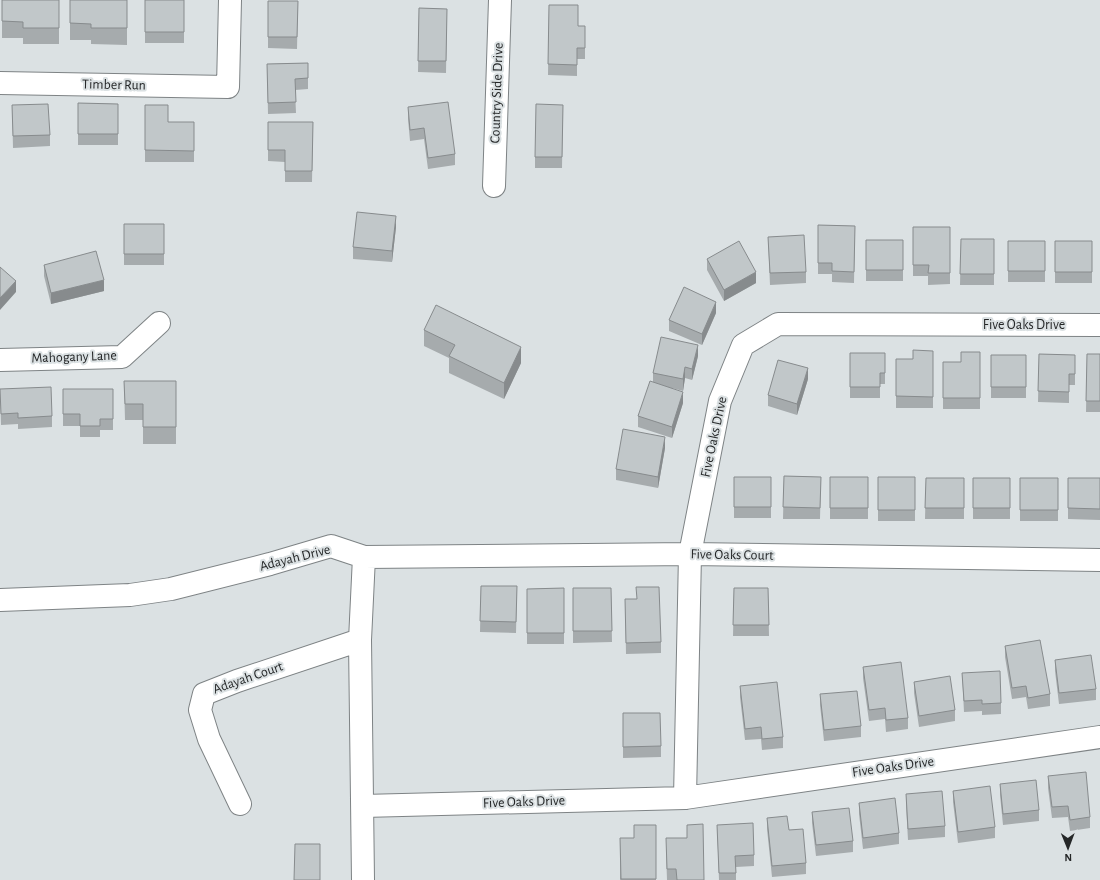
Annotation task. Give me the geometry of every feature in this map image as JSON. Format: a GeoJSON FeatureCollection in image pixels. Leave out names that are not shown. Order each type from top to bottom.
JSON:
{"type":"FeatureCollection","features":[{"type":"Feature","properties":{"kind":"street","name":"Timber Run"},"geometry":{"type":"LineString","coordinates":[[0,83],[228,87],[230,0]]}},
{"type":"Feature","properties":{"kind":"street","name":"Country Side Drive"},"geometry":{"type":"LineString","coordinates":[[494,186],[500,0]]}},
{"type":"Feature","properties":{"kind":"street","name":"Mahogany Lane"},"geometry":{"type":"LineString","coordinates":[[0,360],[122,357],[159,323]]}},
{"type":"Feature","properties":{"kind":"street","name":"Five Oaks Drive"},"geometry":{"type":"LineString","coordinates":[[685,798],[690,554],[720,401],[743,345],[778,324],[1100,325]]}},
{"type":"Feature","properties":{"kind":"street","name":"Adayah Drive"},"geometry":{"type":"LineString","coordinates":[[0,600],[130,595],[171,589],[270,564],[331,546],[364,557]]}},
{"type":"Feature","properties":{"kind":"street","name":"Five Oaks Court"},"geometry":{"type":"LineString","coordinates":[[364,557],[690,554],[1100,560]]}},
{"type":"Feature","properties":{"kind":"street"},"geometry":{"type":"LineString","coordinates":[[363,880],[360,640],[364,557]]}},
{"type":"Feature","properties":{"kind":"street","name":"Adayah Court"},"geometry":{"type":"LineString","coordinates":[[240,804],[209,738],[200,710],[204,694],[237,681],[360,640]]}},
{"type":"Feature","properties":{"kind":"street","name":"Five Oaks Drive"},"geometry":{"type":"LineString","coordinates":[[363,806],[685,798],[1100,737]]}},
{"type":"Feature","properties":{"kind":"building"},"geometry":{"type":"Polygon","coordinates":[[[2,0],[59,0],[59,28],[23,28],[23,22],[2,21],[2,0]]]}},
{"type":"Feature","properties":{"kind":"building"},"geometry":{"type":"Polygon","coordinates":[[[70,0],[127,0],[127,28],[91,28],[91,24],[70,23],[70,0]]]}},
{"type":"Feature","properties":{"kind":"building"},"geometry":{"type":"Polygon","coordinates":[[[145,0],[184,0],[184,32],[145,32],[145,0]]]}},
{"type":"Feature","properties":{"kind":"building"},"geometry":{"type":"Polygon","coordinates":[[[268,1],[298,1],[297,37],[268,37],[268,1]]]}},
{"type":"Feature","properties":{"kind":"building"},"geometry":{"type":"Polygon","coordinates":[[[549,5],[578,5],[578,26],[585,26],[585,48],[577,48],[577,65],[548,64],[549,5]]]}},
{"type":"Feature","properties":{"kind":"building"},"geometry":{"type":"Polygon","coordinates":[[[419,8],[447,9],[446,61],[418,61],[419,8]]]}},
{"type":"Feature","properties":{"kind":"building"},"geometry":{"type":"Polygon","coordinates":[[[308,63],[308,78],[295,79],[296,102],[268,103],[267,64],[308,63]]]}},
{"type":"Feature","properties":{"kind":"building"},"geometry":{"type":"Polygon","coordinates":[[[448,102],[455,154],[428,158],[424,128],[410,130],[408,107],[448,102]]]}},
{"type":"Feature","properties":{"kind":"building"},"geometry":{"type":"Polygon","coordinates":[[[78,103],[118,104],[118,134],[78,134],[78,103]]]}},
{"type":"Feature","properties":{"kind":"building"},"geometry":{"type":"Polygon","coordinates":[[[48,104],[50,135],[13,136],[12,105],[48,104]]]}},
{"type":"Feature","properties":{"kind":"building"},"geometry":{"type":"Polygon","coordinates":[[[536,104],[563,105],[562,157],[535,157],[536,104]]]}},
{"type":"Feature","properties":{"kind":"building"},"geometry":{"type":"Polygon","coordinates":[[[145,105],[168,105],[168,122],[194,122],[194,151],[145,150],[145,105]]]}},
{"type":"Feature","properties":{"kind":"building"},"geometry":{"type":"Polygon","coordinates":[[[268,122],[313,122],[312,171],[285,171],[285,150],[268,150],[268,122]]]}},
{"type":"Feature","properties":{"kind":"building"},"geometry":{"type":"Polygon","coordinates":[[[357,212],[396,216],[392,251],[353,247],[357,212]]]}},
{"type":"Feature","properties":{"kind":"building"},"geometry":{"type":"Polygon","coordinates":[[[124,224],[164,224],[164,254],[124,254],[124,224]]]}},
{"type":"Feature","properties":{"kind":"building"},"geometry":{"type":"Polygon","coordinates":[[[818,225],[855,226],[854,272],[832,271],[832,263],[818,263],[818,225]]]}},
{"type":"Feature","properties":{"kind":"building"},"geometry":{"type":"Polygon","coordinates":[[[913,227],[950,227],[950,273],[928,273],[929,265],[913,265],[913,227]]]}},
{"type":"Feature","properties":{"kind":"building"},"geometry":{"type":"Polygon","coordinates":[[[804,235],[806,272],[770,273],[768,237],[804,235]]]}},
{"type":"Feature","properties":{"kind":"building"},"geometry":{"type":"Polygon","coordinates":[[[961,239],[994,239],[994,274],[960,274],[961,239]]]}},
{"type":"Feature","properties":{"kind":"building"},"geometry":{"type":"Polygon","coordinates":[[[866,240],[903,240],[903,270],[866,270],[866,240]]]}},
{"type":"Feature","properties":{"kind":"building"},"geometry":{"type":"Polygon","coordinates":[[[739,241],[756,272],[724,290],[707,259],[739,241]]]}},
{"type":"Feature","properties":{"kind":"building"},"geometry":{"type":"Polygon","coordinates":[[[1008,241],[1045,241],[1045,271],[1008,271],[1008,241]]]}},
{"type":"Feature","properties":{"kind":"building"},"geometry":{"type":"Polygon","coordinates":[[[1055,241],[1092,241],[1092,272],[1055,272],[1055,241]]]}},
{"type":"Feature","properties":{"kind":"building"},"geometry":{"type":"Polygon","coordinates":[[[96,251],[104,280],[51,293],[44,265],[96,251]]]}},
{"type":"Feature","properties":{"kind":"building"},"geometry":{"type":"Polygon","coordinates":[[[0,267],[16,281],[0,298],[0,267]]]}},
{"type":"Feature","properties":{"kind":"building"},"geometry":{"type":"Polygon","coordinates":[[[684,287],[716,302],[702,334],[669,320],[684,287]]]}},
{"type":"Feature","properties":{"kind":"building"},"geometry":{"type":"Polygon","coordinates":[[[436,305],[521,347],[504,383],[449,356],[455,345],[424,330],[436,305]]]}},
{"type":"Feature","properties":{"kind":"building"},"geometry":{"type":"Polygon","coordinates":[[[661,337],[698,345],[692,369],[685,367],[683,379],[653,373],[661,337]]]}},
{"type":"Feature","properties":{"kind":"building"},"geometry":{"type":"Polygon","coordinates":[[[913,350],[933,351],[933,397],[896,396],[896,359],[913,359],[913,350]]]}},
{"type":"Feature","properties":{"kind":"building"},"geometry":{"type":"Polygon","coordinates":[[[961,352],[980,352],[980,398],[943,398],[943,362],[961,362],[961,352]]]}},
{"type":"Feature","properties":{"kind":"building"},"geometry":{"type":"Polygon","coordinates":[[[850,353],[885,353],[885,373],[880,373],[880,387],[850,387],[850,353]]]}},
{"type":"Feature","properties":{"kind":"building"},"geometry":{"type":"Polygon","coordinates":[[[1039,354],[1075,355],[1075,374],[1069,374],[1069,392],[1038,391],[1039,354]]]}},
{"type":"Feature","properties":{"kind":"building"},"geometry":{"type":"Polygon","coordinates":[[[1087,354],[1100,354],[1100,401],[1086,401],[1087,354]]]}},
{"type":"Feature","properties":{"kind":"building"},"geometry":{"type":"Polygon","coordinates":[[[991,355],[1026,355],[1026,387],[991,387],[991,355]]]}},
{"type":"Feature","properties":{"kind":"building"},"geometry":{"type":"Polygon","coordinates":[[[778,360],[808,368],[797,404],[768,395],[778,360]]]}},
{"type":"Feature","properties":{"kind":"building"},"geometry":{"type":"Polygon","coordinates":[[[124,381],[176,381],[176,427],[143,427],[143,404],[125,404],[124,381]]]}},
{"type":"Feature","properties":{"kind":"building"},"geometry":{"type":"Polygon","coordinates":[[[650,381],[683,392],[672,427],[638,416],[650,381]]]}},
{"type":"Feature","properties":{"kind":"building"},"geometry":{"type":"Polygon","coordinates":[[[51,387],[52,416],[18,418],[18,413],[1,414],[0,389],[51,387]]]}},
{"type":"Feature","properties":{"kind":"building"},"geometry":{"type":"Polygon","coordinates":[[[63,389],[113,389],[113,419],[100,419],[100,426],[80,426],[80,414],[63,414],[63,389]]]}},
{"type":"Feature","properties":{"kind":"building"},"geometry":{"type":"Polygon","coordinates":[[[623,429],[665,437],[658,477],[616,469],[623,429]]]}},
{"type":"Feature","properties":{"kind":"building"},"geometry":{"type":"Polygon","coordinates":[[[784,476],[821,477],[820,508],[783,507],[784,476]]]}},
{"type":"Feature","properties":{"kind":"building"},"geometry":{"type":"Polygon","coordinates":[[[734,477],[771,477],[771,507],[734,507],[734,477]]]}},
{"type":"Feature","properties":{"kind":"building"},"geometry":{"type":"Polygon","coordinates":[[[830,477],[868,477],[868,508],[830,508],[830,477]]]}},
{"type":"Feature","properties":{"kind":"building"},"geometry":{"type":"Polygon","coordinates":[[[878,477],[915,477],[915,510],[878,510],[878,477]]]}},
{"type":"Feature","properties":{"kind":"building"},"geometry":{"type":"Polygon","coordinates":[[[926,478],[964,478],[964,508],[925,508],[926,478]]]}},
{"type":"Feature","properties":{"kind":"building"},"geometry":{"type":"Polygon","coordinates":[[[973,478],[1010,478],[1010,508],[973,508],[973,478]]]}},
{"type":"Feature","properties":{"kind":"building"},"geometry":{"type":"Polygon","coordinates":[[[1020,478],[1058,478],[1058,510],[1020,510],[1020,478]]]}},
{"type":"Feature","properties":{"kind":"building"},"geometry":{"type":"Polygon","coordinates":[[[1068,478],[1100,478],[1100,509],[1068,508],[1068,478]]]}},
{"type":"Feature","properties":{"kind":"building"},"geometry":{"type":"Polygon","coordinates":[[[481,586],[517,586],[516,622],[480,621],[481,586]]]}},
{"type":"Feature","properties":{"kind":"building"},"geometry":{"type":"Polygon","coordinates":[[[636,587],[659,587],[661,642],[626,643],[625,599],[637,599],[636,587]]]}},
{"type":"Feature","properties":{"kind":"building"},"geometry":{"type":"Polygon","coordinates":[[[564,588],[564,633],[527,633],[527,589],[564,588]]]}},
{"type":"Feature","properties":{"kind":"building"},"geometry":{"type":"Polygon","coordinates":[[[573,588],[611,588],[612,631],[573,631],[573,588]]]}},
{"type":"Feature","properties":{"kind":"building"},"geometry":{"type":"Polygon","coordinates":[[[734,588],[768,588],[769,625],[733,625],[734,588]]]}},
{"type":"Feature","properties":{"kind":"building"},"geometry":{"type":"Polygon","coordinates":[[[1040,640],[1050,694],[1028,698],[1026,686],[1012,688],[1005,646],[1040,640]]]}},
{"type":"Feature","properties":{"kind":"building"},"geometry":{"type":"Polygon","coordinates":[[[1091,655],[1096,689],[1059,693],[1055,660],[1091,655]]]}},
{"type":"Feature","properties":{"kind":"building"},"geometry":{"type":"Polygon","coordinates":[[[901,662],[908,718],[886,720],[885,708],[869,710],[863,667],[901,662]]]}},
{"type":"Feature","properties":{"kind":"building"},"geometry":{"type":"Polygon","coordinates":[[[1000,671],[1001,703],[982,704],[982,700],[964,701],[962,673],[1000,671]]]}},
{"type":"Feature","properties":{"kind":"building"},"geometry":{"type":"Polygon","coordinates":[[[950,676],[955,710],[919,716],[914,682],[950,676]]]}},
{"type":"Feature","properties":{"kind":"building"},"geometry":{"type":"Polygon","coordinates":[[[777,682],[783,737],[762,739],[761,727],[745,729],[740,686],[777,682]]]}},
{"type":"Feature","properties":{"kind":"building"},"geometry":{"type":"Polygon","coordinates":[[[857,691],[861,726],[824,730],[820,694],[857,691]]]}},
{"type":"Feature","properties":{"kind":"building"},"geometry":{"type":"Polygon","coordinates":[[[623,713],[660,713],[661,746],[623,747],[623,713]]]}},
{"type":"Feature","properties":{"kind":"building"},"geometry":{"type":"Polygon","coordinates":[[[1086,772],[1090,817],[1070,820],[1068,806],[1052,807],[1048,776],[1086,772]]]}},
{"type":"Feature","properties":{"kind":"building"},"geometry":{"type":"Polygon","coordinates":[[[1036,780],[1039,810],[1003,814],[1000,784],[1036,780]]]}},
{"type":"Feature","properties":{"kind":"building"},"geometry":{"type":"Polygon","coordinates":[[[990,786],[995,827],[958,832],[953,791],[990,786]]]}},
{"type":"Feature","properties":{"kind":"building"},"geometry":{"type":"Polygon","coordinates":[[[942,791],[945,826],[908,829],[906,794],[942,791]]]}},
{"type":"Feature","properties":{"kind":"building"},"geometry":{"type":"Polygon","coordinates":[[[895,798],[899,833],[863,838],[859,803],[895,798]]]}},
{"type":"Feature","properties":{"kind":"building"},"geometry":{"type":"Polygon","coordinates":[[[849,808],[853,841],[816,845],[812,812],[849,808]]]}},
{"type":"Feature","properties":{"kind":"building"},"geometry":{"type":"Polygon","coordinates":[[[787,816],[789,830],[803,829],[806,863],[772,866],[767,818],[787,816]]]}},
{"type":"Feature","properties":{"kind":"building"},"geometry":{"type":"Polygon","coordinates":[[[753,823],[754,855],[735,856],[736,873],[719,873],[717,825],[753,823]]]}},
{"type":"Feature","properties":{"kind":"building"},"geometry":{"type":"Polygon","coordinates":[[[703,824],[704,880],[677,880],[676,869],[667,869],[666,838],[687,838],[687,825],[703,824]]]}},
{"type":"Feature","properties":{"kind":"building"},"geometry":{"type":"Polygon","coordinates":[[[634,825],[656,825],[656,879],[621,879],[620,838],[634,838],[634,825]]]}},
{"type":"Feature","properties":{"kind":"building"},"geometry":{"type":"Polygon","coordinates":[[[295,844],[320,844],[320,880],[294,880],[295,844]]]}}]}
